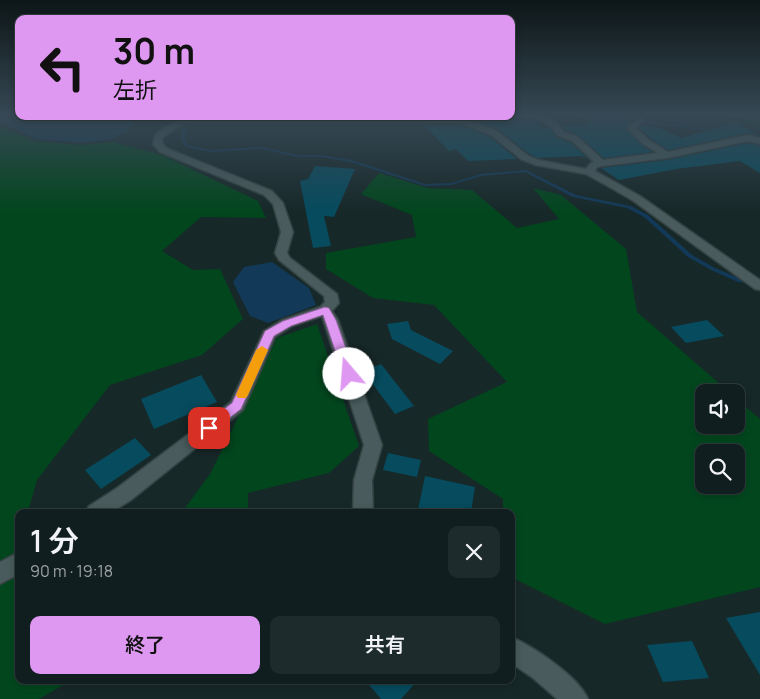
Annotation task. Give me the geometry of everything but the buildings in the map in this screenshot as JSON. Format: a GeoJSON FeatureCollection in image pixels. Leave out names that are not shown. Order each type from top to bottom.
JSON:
{"type":"FeatureCollection","features":[{"type":"Feature","properties":{"kind":"street"},"geometry":{"type":"LineString","coordinates":[[101,509],[124,494],[237,406],[269,334],[287,323],[325,310],[332,303],[330,294],[285,260],[281,253],[287,232],[278,203],[268,193],[163,150],[160,147]]}},
{"type":"Feature","properties":{"kind":"street"},"geometry":{"type":"LineString","coordinates":[[511,147],[530,160],[589,172],[636,198],[760,286]]}},
{"type":"Feature","properties":{"kind":"street"},"geometry":{"type":"LineString","coordinates":[[583,147],[601,163]]}},
{"type":"Feature","properties":{"kind":"street"},"geometry":{"type":"LineString","coordinates":[[653,147],[667,155]]}},
{"type":"Feature","properties":{"kind":"street"},"geometry":{"type":"LineString","coordinates":[[589,172],[594,165],[601,163],[667,155],[707,147]]}},
{"type":"Feature","properties":{"kind":"street"},"geometry":{"type":"LineString","coordinates":[[741,273],[760,273]]}},
{"type":"Feature","properties":{"kind":"street"},"geometry":{"type":"LineString","coordinates":[[325,310],[331,320],[373,445],[363,480],[363,509]]}},
{"type":"Feature","properties":{"kind":"street"},"geometry":{"type":"LineString","coordinates":[[0,574],[15,565]]}},
{"type":"Feature","properties":{"kind":"street"},"geometry":{"type":"LineString","coordinates":[[515,652],[542,669],[575,699]]}},
{"type":"Feature","properties":{"kind":"green space"},"geometry":{"type":"Polygon","coordinates":[[[0,147],[130,147],[162,155],[258,201],[266,218],[201,217],[162,251],[193,270],[220,269],[243,319],[202,355],[110,385],[37,480],[29,509],[15,509],[15,560],[11,574],[15,574],[15,684],[65,684],[39,699],[0,699],[0,147]]]}},
{"type":"Feature","properties":{"kind":"green space"},"geometry":{"type":"Polygon","coordinates":[[[379,173],[428,188],[472,190],[517,228],[559,219],[533,188],[561,195],[626,249],[637,312],[720,384],[695,384],[695,434],[745,434],[745,406],[760,419],[760,587],[605,624],[515,579],[515,509],[503,509],[503,499],[429,451],[428,419],[507,382],[434,305],[373,298],[326,269],[326,253],[416,237],[412,215],[361,194],[379,173]]]}},
{"type":"Feature","properties":{"kind":"green space"},"geometry":{"type":"Polygon","coordinates":[[[317,324],[359,446],[329,473],[248,493],[248,509],[184,509],[210,474],[277,338],[317,324]]]}},
{"type":"Feature","properties":{"kind":"water"},"geometry":{"type":"Polygon","coordinates":[[[272,262],[309,288],[316,305],[268,323],[250,316],[233,282],[244,267],[272,262]]]}},
{"type":"Feature","properties":{"kind":"waterway"},"geometry":{"type":"LineString","coordinates":[[190,147],[211,151],[262,148],[298,156],[320,156],[352,161],[425,185],[451,184],[481,175],[526,171],[575,196],[629,207],[646,216],[690,256],[740,281],[760,282]]}},
{"type":"Feature","properties":{"kind":"slow traffic"},"geometry":{"type":"LineString","coordinates":[[242,395],[262,350]]}},
{"type":"Feature","properties":{"kind":"route"},"geometry":{"type":"LineString","coordinates":[[209,428],[237,406],[269,334],[287,323],[325,310],[331,320],[349,374]]}}]}
